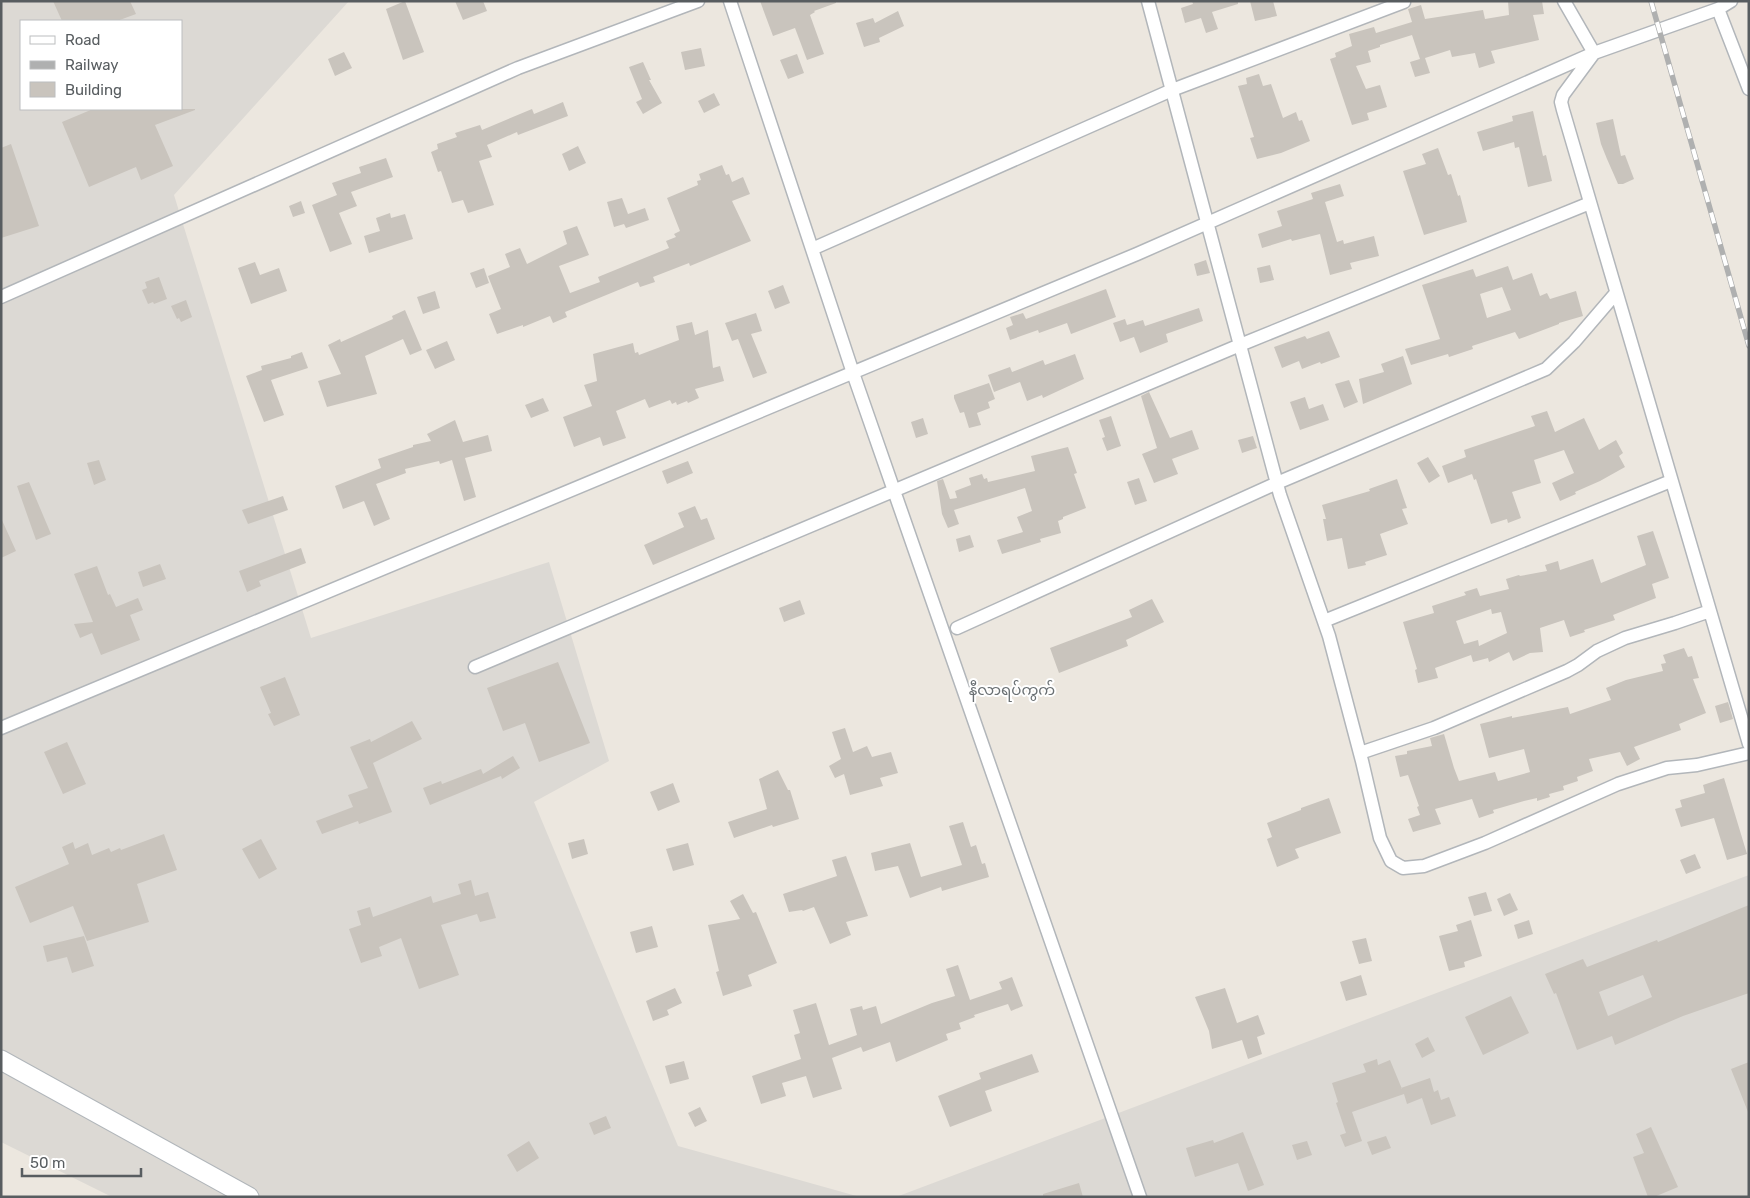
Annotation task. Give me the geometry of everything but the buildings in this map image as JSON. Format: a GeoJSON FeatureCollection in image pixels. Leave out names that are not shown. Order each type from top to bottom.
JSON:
{"type":"FeatureCollection","features":[{"type":"Feature","properties":{"kind":"street"},"geometry":{"type":"LineString","coordinates":[[1,297],[518,68],[698,1]]}},
{"type":"Feature","properties":{"kind":"street"},"geometry":{"type":"LineString","coordinates":[[730,1],[853,372],[1140,1197]]}},
{"type":"Feature","properties":{"kind":"street"},"geometry":{"type":"LineString","coordinates":[[1148,1],[1277,482],[1324,621],[1360,753],[1380,838],[1391,861],[1403,868],[1424,866],[1485,843],[1618,784],[1666,768],[1697,765],[1749,753]]}},
{"type":"Feature","properties":{"kind":"street"},"geometry":{"type":"LineString","coordinates":[[1564,1],[1594,53]]}},
{"type":"Feature","properties":{"kind":"street"},"geometry":{"type":"LineString","coordinates":[[1,728],[1208,223],[1594,53],[1718,9],[1731,1]]}},
{"type":"Feature","properties":{"kind":"street"},"geometry":{"type":"LineString","coordinates":[[812,249],[1172,90],[1404,2]]}},
{"type":"Feature","properties":{"kind":"street"},"geometry":{"type":"LineString","coordinates":[[1718,9],[1749,89]]}},
{"type":"Feature","properties":{"kind":"street"},"geometry":{"type":"LineString","coordinates":[[1594,53],[1563,95],[1561,102],[1749,744]]}},
{"type":"Feature","properties":{"kind":"street"},"geometry":{"type":"LineString","coordinates":[[475,667],[1240,345],[1590,203]]}},
{"type":"Feature","properties":{"kind":"street"},"geometry":{"type":"LineString","coordinates":[[957,628],[1277,482],[1546,369],[1574,342],[1616,293]]}},
{"type":"Feature","properties":{"kind":"street"},"geometry":{"type":"LineString","coordinates":[[1324,621],[1672,481]]}},
{"type":"Feature","properties":{"kind":"street"},"geometry":{"type":"LineString","coordinates":[[1360,753],[1434,728],[1567,671],[1597,651],[1625,638],[1710,611]]}},
{"type":"Feature","properties":{"kind":"street"},"geometry":{"type":"LineString","coordinates":[[1,1060],[249,1197]]}},
{"type":"Feature","properties":{"kind":"shaded area"},"geometry":{"type":"Polygon","coordinates":[[[1,1],[349,1],[174,195],[311,638],[549,562],[609,761],[534,802],[678,1146],[860,1197],[112,1197],[1,1142],[1,1]]]}},
{"type":"Feature","properties":{"kind":"shaded area"},"geometry":{"type":"Polygon","coordinates":[[[1749,875],[1749,1197],[896,1197],[1749,875]]]}},
{"type":"Feature","properties":{"kind":"railway"},"geometry":{"type":"LineString","coordinates":[[1651,1],[1749,346]]}},
{"type":"Feature","properties":{"kind":"district","name":"နီလာရပ်ကွက်"},"geometry":{"type":"Point","coordinates":[1012,690]}}]}
